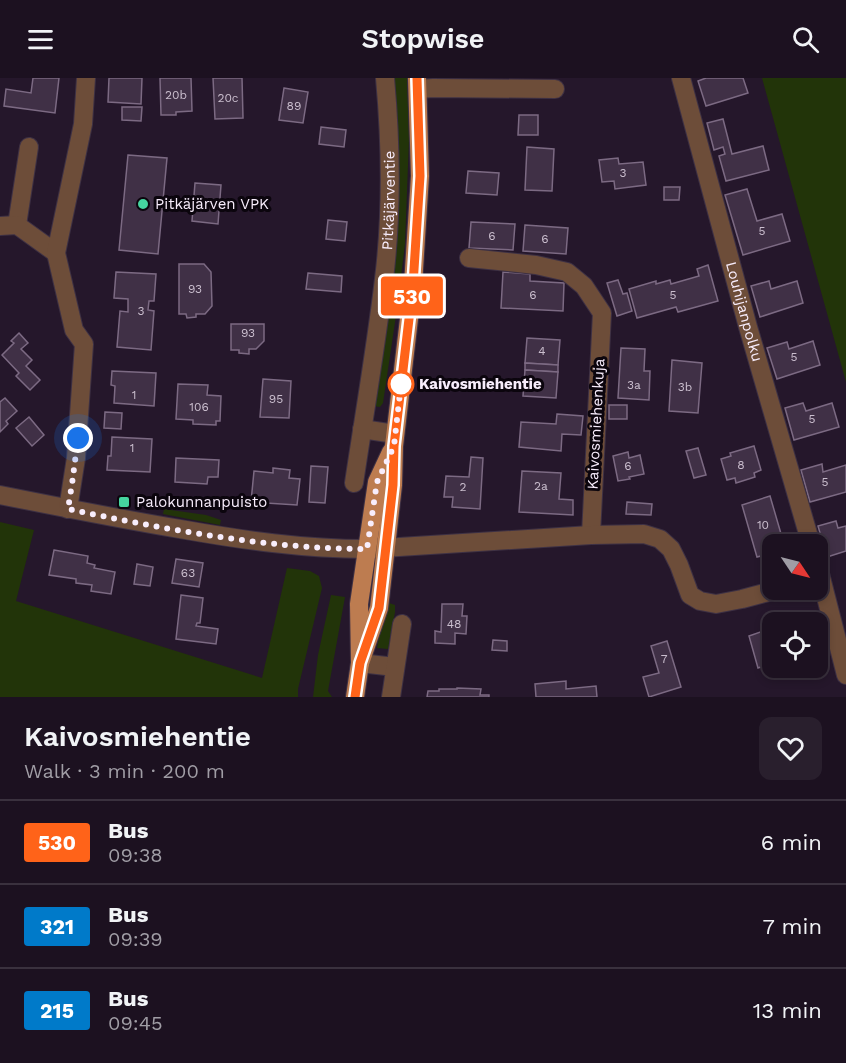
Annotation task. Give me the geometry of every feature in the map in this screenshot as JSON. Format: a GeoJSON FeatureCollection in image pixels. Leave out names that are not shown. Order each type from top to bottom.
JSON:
{"type":"FeatureCollection","features":[{"type":"Feature","properties":{"kind":"main road","name":"Pitkäjärventie"},"geometry":{"type":"LineString","coordinates":[[360,663],[379,608],[393,485],[394,440],[418,227],[420,176],[418,84]]}},
{"type":"Feature","properties":{"kind":"main road","name":"Pitkäjärventie"},"geometry":{"type":"LineString","coordinates":[[355,697],[360,663],[359,604],[377,482],[394,440]]}},
{"type":"Feature","properties":{"kind":"street"},"geometry":{"type":"LineString","coordinates":[[68,509],[76,458],[84,344],[74,330],[56,253],[82,124],[86,78]]}},
{"type":"Feature","properties":{"kind":"street","name":"Pitkäjärventie"},"geometry":{"type":"LineString","coordinates":[[354,483],[384,279],[389,175],[385,78]]}},
{"type":"Feature","properties":{"kind":"street","name":"Louhijanpolku"},"geometry":{"type":"LineString","coordinates":[[681,78],[748,327],[808,534]]}},
{"type":"Feature","properties":{"kind":"street"},"geometry":{"type":"LineString","coordinates":[[418,84],[433,88],[555,88]]}},
{"type":"Feature","properties":{"kind":"street"},"geometry":{"type":"LineString","coordinates":[[29,147],[8,225],[56,253]]}},
{"type":"Feature","properties":{"kind":"street","name":"Kaivosmiehenkuja"},"geometry":{"type":"LineString","coordinates":[[469,258],[536,265],[567,272],[585,286],[602,313],[591,535]]}},
{"type":"Feature","properties":{"kind":"street"},"geometry":{"type":"LineString","coordinates":[[362,429],[394,440]]}},
{"type":"Feature","properties":{"kind":"street"},"geometry":{"type":"LineString","coordinates":[[0,495],[221,536],[334,549],[644,534],[660,539],[671,549],[690,595],[700,601],[716,604],[762,594]]}},
{"type":"Feature","properties":{"kind":"street"},"geometry":{"type":"LineString","coordinates":[[826,600],[846,675]]}},
{"type":"Feature","properties":{"kind":"street"},"geometry":{"type":"LineString","coordinates":[[391,697],[402,624]]}},
{"type":"Feature","properties":{"kind":"street"},"geometry":{"type":"LineString","coordinates":[[360,663],[395,667]]}},
{"type":"Feature","properties":{"kind":"green space"},"geometry":{"type":"Polygon","coordinates":[[[391,78],[407,78],[409,139],[405,244],[383,403],[380,407],[373,406],[391,78]]]}},
{"type":"Feature","properties":{"kind":"green space"},"geometry":{"type":"Polygon","coordinates":[[[762,78],[846,78],[846,382],[762,78]]]}},
{"type":"Feature","properties":{"kind":"green space"},"geometry":{"type":"Polygon","coordinates":[[[164,509],[206,515],[221,520],[220,525],[163,514],[164,509]]]}},
{"type":"Feature","properties":{"kind":"green space"},"geometry":{"type":"Polygon","coordinates":[[[0,522],[34,530],[16,601],[262,678],[287,568],[310,571],[319,576],[322,588],[298,697],[0,697],[0,522]]]}},
{"type":"Feature","properties":{"kind":"green space"},"geometry":{"type":"Polygon","coordinates":[[[331,595],[345,597],[328,691],[332,697],[313,697],[318,655],[331,595]]]}},
{"type":"Feature","properties":{"kind":"green space"},"geometry":{"type":"Polygon","coordinates":[[[386,602],[395,605],[388,649],[377,648],[386,602]]]}},
{"type":"Feature","properties":{"kind":"building"},"geometry":{"type":"Polygon","coordinates":[[[33,78],[59,78],[55,113],[4,106],[6,89],[31,93],[33,78]]]}},
{"type":"Feature","properties":{"kind":"building"},"geometry":{"type":"Polygon","coordinates":[[[109,78],[142,78],[141,104],[108,102],[109,78]]]}},
{"type":"Feature","properties":{"kind":"building"},"geometry":{"type":"Polygon","coordinates":[[[160,78],[191,78],[192,111],[176,112],[176,115],[161,115],[160,78]]]}},
{"type":"Feature","properties":{"kind":"building"},"geometry":{"type":"Polygon","coordinates":[[[213,78],[242,78],[243,118],[215,119],[213,78]]]}},
{"type":"Feature","properties":{"kind":"building"},"geometry":{"type":"Polygon","coordinates":[[[706,78],[743,78],[748,93],[706,106],[698,81],[706,78]]]}},
{"type":"Feature","properties":{"kind":"building"},"geometry":{"type":"Polygon","coordinates":[[[284,88],[308,92],[303,123],[279,120],[284,88]]]}},
{"type":"Feature","properties":{"kind":"building"},"geometry":{"type":"Polygon","coordinates":[[[122,107],[142,107],[141,121],[122,120],[122,107]]]}},
{"type":"Feature","properties":{"kind":"building"},"geometry":{"type":"Polygon","coordinates":[[[519,115],[538,115],[538,135],[518,135],[519,115]]]}},
{"type":"Feature","properties":{"kind":"building"},"geometry":{"type":"Polygon","coordinates":[[[723,119],[732,154],[763,146],[769,170],[726,181],[719,156],[725,154],[723,147],[714,150],[707,123],[723,119]]]}},
{"type":"Feature","properties":{"kind":"building"},"geometry":{"type":"Polygon","coordinates":[[[321,127],[346,130],[344,147],[319,144],[321,127]]]}},
{"type":"Feature","properties":{"kind":"building"},"geometry":{"type":"Polygon","coordinates":[[[527,147],[554,149],[552,191],[525,190],[527,147]]]}},
{"type":"Feature","properties":{"kind":"building","name":"Pitkäjärven VPK"},"geometry":{"type":"Polygon","coordinates":[[[128,155],[167,158],[158,254],[119,250],[128,155]]]}},
{"type":"Feature","properties":{"kind":"building"},"geometry":{"type":"Polygon","coordinates":[[[618,158],[619,164],[643,162],[646,185],[615,189],[614,181],[602,182],[599,160],[618,158]]]}},
{"type":"Feature","properties":{"kind":"building"},"geometry":{"type":"Polygon","coordinates":[[[468,171],[499,173],[497,195],[466,193],[468,171]]]}},
{"type":"Feature","properties":{"kind":"building"},"geometry":{"type":"Polygon","coordinates":[[[195,183],[221,185],[218,224],[192,221],[195,183]]]}},
{"type":"Feature","properties":{"kind":"building"},"geometry":{"type":"Polygon","coordinates":[[[664,187],[680,187],[679,200],[664,200],[664,187]]]}},
{"type":"Feature","properties":{"kind":"building"},"geometry":{"type":"Polygon","coordinates":[[[747,189],[757,221],[782,214],[790,241],[743,255],[725,195],[747,189]]]}},
{"type":"Feature","properties":{"kind":"building"},"geometry":{"type":"Polygon","coordinates":[[[328,220],[347,222],[345,241],[326,239],[328,220]]]}},
{"type":"Feature","properties":{"kind":"building"},"geometry":{"type":"Polygon","coordinates":[[[471,222],[515,224],[513,250],[469,248],[471,222]]]}},
{"type":"Feature","properties":{"kind":"building"},"geometry":{"type":"Polygon","coordinates":[[[525,225],[568,228],[566,254],[523,251],[525,225]]]}},
{"type":"Feature","properties":{"kind":"building"},"geometry":{"type":"Polygon","coordinates":[[[179,264],[204,264],[211,272],[212,306],[205,314],[196,314],[196,317],[187,318],[186,314],[179,314],[179,264]]]}},
{"type":"Feature","properties":{"kind":"building"},"geometry":{"type":"Polygon","coordinates":[[[708,265],[718,301],[678,312],[676,307],[637,318],[629,289],[656,281],[656,284],[670,280],[671,284],[699,276],[697,269],[708,265]]]}},
{"type":"Feature","properties":{"kind":"building"},"geometry":{"type":"Polygon","coordinates":[[[116,272],[156,274],[154,301],[149,301],[148,310],[154,311],[151,350],[117,347],[120,311],[128,312],[128,299],[114,298],[116,272]]]}},
{"type":"Feature","properties":{"kind":"building"},"geometry":{"type":"Polygon","coordinates":[[[503,272],[530,274],[530,281],[564,283],[563,311],[501,308],[503,272]]]}},
{"type":"Feature","properties":{"kind":"building"},"geometry":{"type":"Polygon","coordinates":[[[308,273],[342,276],[341,292],[306,289],[308,273]]]}},
{"type":"Feature","properties":{"kind":"building"},"geometry":{"type":"Polygon","coordinates":[[[618,280],[623,294],[627,293],[632,311],[617,316],[607,283],[618,280]]]}},
{"type":"Feature","properties":{"kind":"building"},"geometry":{"type":"Polygon","coordinates":[[[769,281],[771,289],[797,281],[803,303],[760,317],[751,286],[769,281]]]}},
{"type":"Feature","properties":{"kind":"building"},"geometry":{"type":"Polygon","coordinates":[[[231,324],[264,324],[264,341],[256,349],[249,349],[249,354],[231,350],[231,324]]]}},
{"type":"Feature","properties":{"kind":"building"},"geometry":{"type":"Polygon","coordinates":[[[19,333],[28,343],[21,349],[32,360],[26,366],[40,380],[30,390],[16,376],[19,373],[2,355],[14,343],[11,341],[19,333]]]}},
{"type":"Feature","properties":{"kind":"building"},"geometry":{"type":"Polygon","coordinates":[[[527,338],[560,340],[558,365],[525,363],[527,338]]]}},
{"type":"Feature","properties":{"kind":"building"},"geometry":{"type":"Polygon","coordinates":[[[813,341],[820,365],[777,379],[767,348],[787,342],[789,349],[813,341]]]}},
{"type":"Feature","properties":{"kind":"building"},"geometry":{"type":"Polygon","coordinates":[[[621,348],[645,349],[644,371],[650,371],[649,400],[618,398],[621,348]]]}},
{"type":"Feature","properties":{"kind":"building"},"geometry":{"type":"Polygon","coordinates":[[[672,360],[702,363],[698,413],[669,411],[672,360]]]}},
{"type":"Feature","properties":{"kind":"building"},"geometry":{"type":"Polygon","coordinates":[[[525,363],[558,365],[558,372],[525,370],[525,363]]]}},
{"type":"Feature","properties":{"kind":"building"},"geometry":{"type":"Polygon","coordinates":[[[525,370],[558,372],[556,398],[523,396],[525,370]]]}},
{"type":"Feature","properties":{"kind":"building"},"geometry":{"type":"Polygon","coordinates":[[[112,371],[156,373],[154,406],[114,403],[115,386],[111,385],[112,371]]]}},
{"type":"Feature","properties":{"kind":"building"},"geometry":{"type":"Polygon","coordinates":[[[263,379],[291,381],[289,418],[260,417],[263,379]]]}},
{"type":"Feature","properties":{"kind":"building"},"geometry":{"type":"Polygon","coordinates":[[[178,384],[208,385],[207,395],[221,396],[220,421],[216,421],[216,425],[193,424],[193,420],[176,419],[178,384]]]}},
{"type":"Feature","properties":{"kind":"building"},"geometry":{"type":"Polygon","coordinates":[[[5,398],[17,411],[6,421],[8,424],[0,432],[0,402],[5,398]]]}},
{"type":"Feature","properties":{"kind":"building"},"geometry":{"type":"Polygon","coordinates":[[[803,403],[806,411],[832,403],[839,427],[794,440],[785,408],[803,403]]]}},
{"type":"Feature","properties":{"kind":"building"},"geometry":{"type":"Polygon","coordinates":[[[609,405],[627,405],[627,419],[609,419],[609,405]]]}},
{"type":"Feature","properties":{"kind":"building"},"geometry":{"type":"Polygon","coordinates":[[[105,412],[122,413],[121,429],[104,428],[105,412]]]}},
{"type":"Feature","properties":{"kind":"building"},"geometry":{"type":"Polygon","coordinates":[[[557,414],[583,416],[581,435],[562,434],[561,451],[519,447],[521,422],[556,424],[557,414]]]}},
{"type":"Feature","properties":{"kind":"building"},"geometry":{"type":"Polygon","coordinates":[[[29,417],[44,435],[32,446],[16,428],[29,417]]]}},
{"type":"Feature","properties":{"kind":"building"},"geometry":{"type":"Polygon","coordinates":[[[112,437],[152,439],[150,472],[107,470],[108,456],[111,456],[112,437]]]}},
{"type":"Feature","properties":{"kind":"building"},"geometry":{"type":"Polygon","coordinates":[[[754,446],[761,470],[754,473],[755,477],[736,483],[735,478],[727,480],[721,459],[731,456],[730,453],[754,446]]]}},
{"type":"Feature","properties":{"kind":"building"},"geometry":{"type":"Polygon","coordinates":[[[698,448],[706,475],[694,478],[686,451],[698,448]]]}},
{"type":"Feature","properties":{"kind":"building"},"geometry":{"type":"Polygon","coordinates":[[[628,452],[629,458],[640,455],[644,474],[618,481],[613,456],[628,452]]]}},
{"type":"Feature","properties":{"kind":"building"},"geometry":{"type":"Polygon","coordinates":[[[471,457],[483,458],[480,509],[452,507],[453,497],[444,497],[446,476],[469,477],[471,457]]]}},
{"type":"Feature","properties":{"kind":"building"},"geometry":{"type":"Polygon","coordinates":[[[176,458],[219,460],[218,477],[208,477],[207,484],[175,482],[176,458]]]}},
{"type":"Feature","properties":{"kind":"building"},"geometry":{"type":"Polygon","coordinates":[[[822,464],[823,472],[846,465],[846,492],[810,502],[801,470],[822,464]]]}},
{"type":"Feature","properties":{"kind":"building"},"geometry":{"type":"Polygon","coordinates":[[[311,466],[328,467],[325,503],[309,502],[311,466]]]}},
{"type":"Feature","properties":{"kind":"building"},"geometry":{"type":"Polygon","coordinates":[[[273,468],[290,470],[289,478],[300,479],[297,505],[251,502],[254,471],[273,473],[273,468]]]}},
{"type":"Feature","properties":{"kind":"building"},"geometry":{"type":"Polygon","coordinates":[[[522,471],[561,473],[559,499],[573,500],[573,515],[519,512],[522,471]]]}},
{"type":"Feature","properties":{"kind":"building"},"geometry":{"type":"Polygon","coordinates":[[[770,496],[781,534],[762,534],[762,556],[757,557],[742,505],[770,496]]]}},
{"type":"Feature","properties":{"kind":"building"},"geometry":{"type":"Polygon","coordinates":[[[627,502],[652,504],[651,515],[626,514],[627,502]]]}},
{"type":"Feature","properties":{"kind":"building"},"geometry":{"type":"Polygon","coordinates":[[[836,521],[838,528],[846,526],[846,551],[828,557],[828,534],[820,534],[818,526],[836,521]]]}},
{"type":"Feature","properties":{"kind":"building"},"geometry":{"type":"Polygon","coordinates":[[[54,550],[88,556],[87,563],[95,565],[94,568],[115,572],[111,594],[91,591],[92,585],[76,583],[76,579],[49,575],[54,550]]]}},
{"type":"Feature","properties":{"kind":"building"},"geometry":{"type":"Polygon","coordinates":[[[176,559],[203,563],[199,587],[172,583],[176,559]]]}},
{"type":"Feature","properties":{"kind":"building"},"geometry":{"type":"Polygon","coordinates":[[[137,564],[153,567],[150,586],[134,584],[137,564]]]}},
{"type":"Feature","properties":{"kind":"building"},"geometry":{"type":"Polygon","coordinates":[[[181,595],[203,598],[200,623],[196,626],[218,629],[216,644],[176,639],[181,595]]]}},
{"type":"Feature","properties":{"kind":"building"},"geometry":{"type":"Polygon","coordinates":[[[442,604],[463,604],[462,616],[467,616],[466,634],[455,633],[455,644],[435,643],[435,631],[441,632],[442,604]]]}},
{"type":"Feature","properties":{"kind":"building"},"geometry":{"type":"Polygon","coordinates":[[[762,631],[762,667],[758,668],[749,636],[762,631]]]}},
{"type":"Feature","properties":{"kind":"building"},"geometry":{"type":"Polygon","coordinates":[[[493,640],[507,641],[507,651],[492,650],[493,640]]]}},
{"type":"Feature","properties":{"kind":"building"},"geometry":{"type":"Polygon","coordinates":[[[667,641],[681,687],[649,697],[643,677],[659,673],[651,646],[667,641]]]}},
{"type":"Feature","properties":{"kind":"building"},"geometry":{"type":"Polygon","coordinates":[[[566,681],[566,689],[596,686],[597,697],[536,697],[535,684],[566,681]]]}},
{"type":"Feature","properties":{"kind":"building"},"geometry":{"type":"Polygon","coordinates":[[[457,688],[481,689],[480,695],[489,695],[489,697],[427,697],[428,691],[457,688]]]}},
{"type":"Feature","properties":{"kind":"bus line","name":"530"},"geometry":{"type":"LineString","coordinates":[[355,697],[360,663],[379,608],[393,485],[394,446],[418,227],[420,176],[417,78]]}},
{"type":"Feature","properties":{"kind":"place","name":"Pitkäjärven VPK"},"geometry":{"type":"Point","coordinates":[143,204]}},
{"type":"Feature","properties":{"kind":"place","name":"Kaivosmiehentie"},"geometry":{"type":"Point","coordinates":[401,384]}},
{"type":"Feature","properties":{"kind":"place","name":"Palokunnanpuisto"},"geometry":{"type":"Point","coordinates":[124,502]}},
{"type":"Feature","properties":{"kind":"route"},"geometry":{"type":"LineString","coordinates":[[78,438],[68,509],[214,535],[334,549],[367,549],[377,482],[394,446],[401,384]]}}]}
